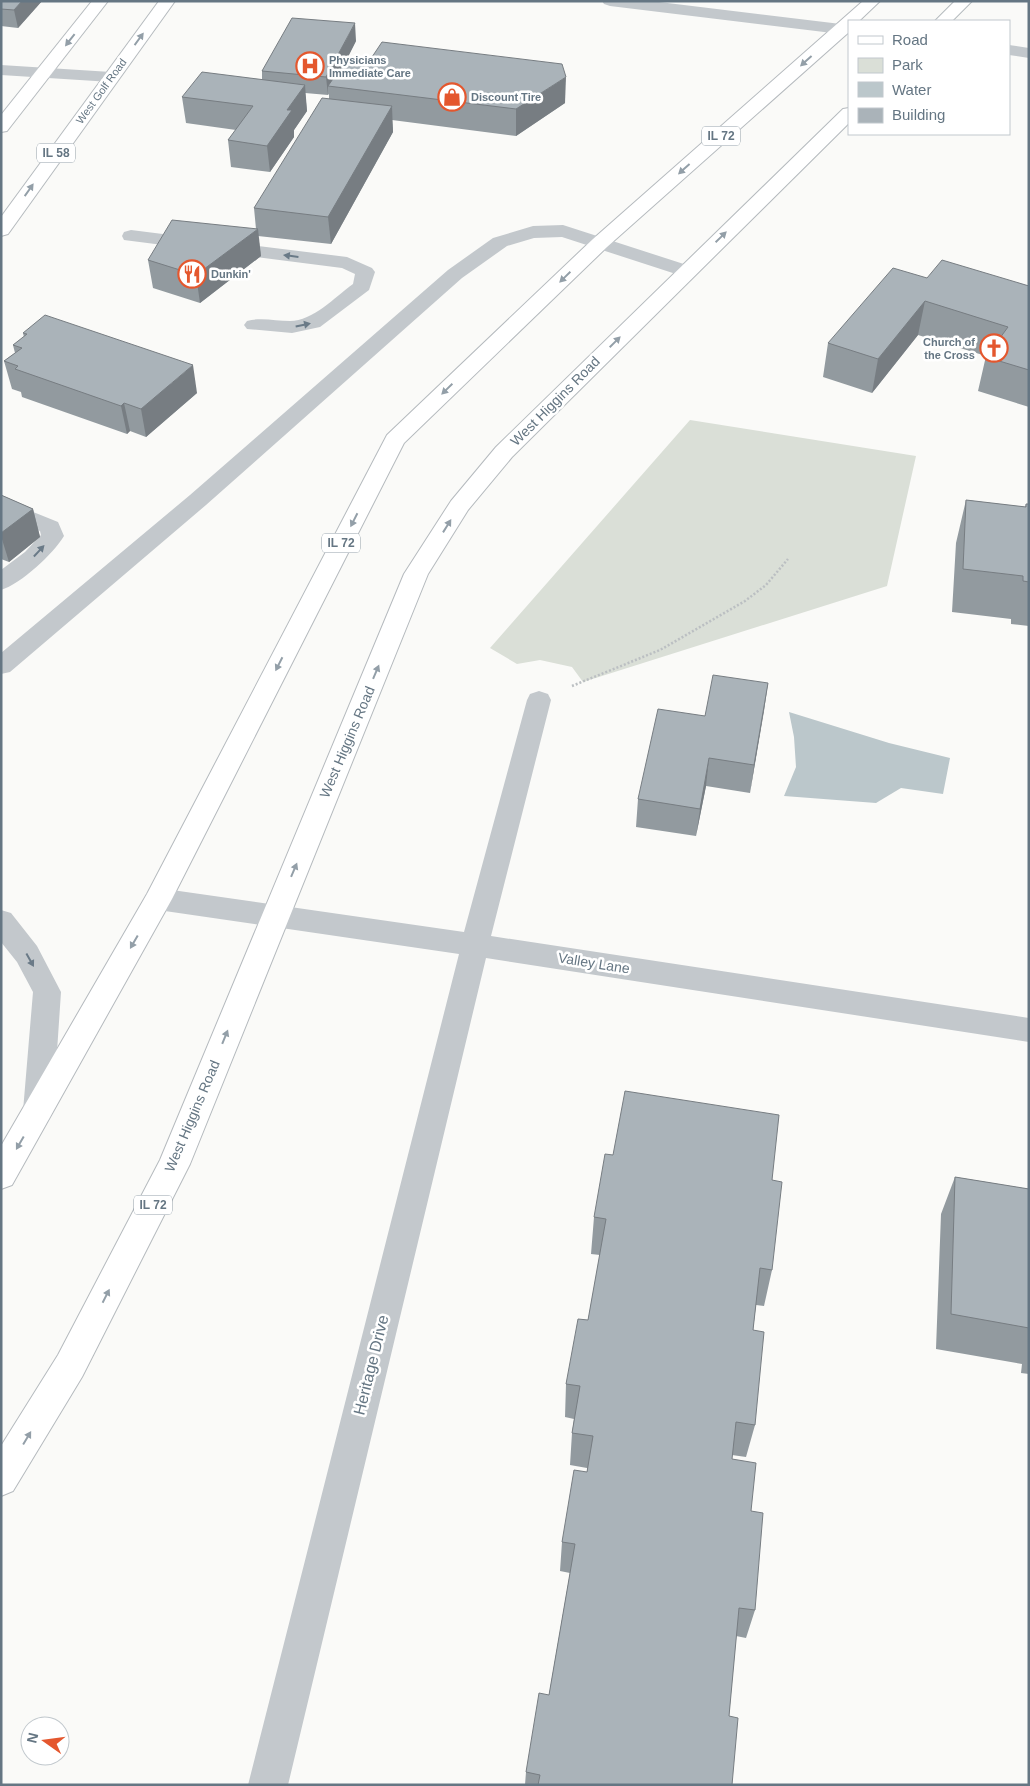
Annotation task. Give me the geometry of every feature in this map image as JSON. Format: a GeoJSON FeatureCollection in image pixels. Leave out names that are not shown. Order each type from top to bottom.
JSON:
{"type":"FeatureCollection","features":[{"type":"Feature","properties":{"kind":"main road"},"geometry":{"type":"LineString","coordinates":[[1,127],[100,1]]}},
{"type":"Feature","properties":{"kind":"main road","name":"West Golf Road"},"geometry":{"type":"LineString","coordinates":[[1,230],[167,1]]}},
{"type":"Feature","properties":{"kind":"main road","name":"IL 72"},"geometry":{"type":"LineString","coordinates":[[852,20],[872,1]]}},
{"type":"Feature","properties":{"kind":"main road"},"geometry":{"type":"LineString","coordinates":[[944,20],[964,1]]}},
{"type":"Feature","properties":{"kind":"main road","name":"IL 72"},"geometry":{"type":"LineString","coordinates":[[1,1176],[158,900],[395,440],[600,243],[847,25]]}},
{"type":"Feature","properties":{"kind":"main road","name":"West Higgins Road"},"geometry":{"type":"LineString","coordinates":[[1,1479],[70,1366],[174,1164],[416,574],[459,506],[504,452],[686,271],[848,114]]}},
{"type":"Feature","properties":{"kind":"street"},"geometry":{"type":"LineString","coordinates":[[610,1],[847,25]]}},
{"type":"Feature","properties":{"kind":"street"},"geometry":{"type":"LineString","coordinates":[[1010,50],[1029,53]]}},
{"type":"Feature","properties":{"kind":"street"},"geometry":{"type":"LineString","coordinates":[[1,70],[111,77]]}},
{"type":"Feature","properties":{"kind":"street"},"geometry":{"type":"LineString","coordinates":[[1,666],[198,500],[455,274],[500,242],[533,232],[563,231],[686,271]]}},
{"type":"Feature","properties":{"kind":"street"},"geometry":{"type":"LineString","coordinates":[[131,236],[347,263],[365,272],[362,286],[312,323],[292,327],[254,325]]}},
{"type":"Feature","properties":{"kind":"street"},"geometry":{"type":"LineString","coordinates":[[1,506],[50,527],[53,536],[33,557],[1,582]]}},
{"type":"Feature","properties":{"kind":"street","name":"Heritage Drive"},"geometry":{"type":"LineString","coordinates":[[268,1785],[475,945],[539,700]]}},
{"type":"Feature","properties":{"kind":"street","name":"Valley Lane"},"geometry":{"type":"LineString","coordinates":[[158,900],[275,915],[1029,1030]]}},
{"type":"Feature","properties":{"kind":"street"},"geometry":{"type":"LineString","coordinates":[[1,921],[27,954],[47,992],[38,1111]]}},
{"type":"Feature","properties":{"kind":"path"},"geometry":{"type":"LineString","coordinates":[[539,700],[660,650],[746,602],[766,585],[788,559]]}},
{"type":"Feature","properties":{"kind":"green space"},"geometry":{"type":"Polygon","coordinates":[[[690,420],[916,456],[887,586],[583,682],[572,667],[540,660],[517,664],[490,648],[690,420]]]}},
{"type":"Feature","properties":{"kind":"water"},"geometry":{"type":"Polygon","coordinates":[[[789,712],[889,743],[950,758],[943,794],[901,788],[876,803],[784,796],[796,767],[794,737],[789,712]]]}},
{"type":"Feature","properties":{"kind":"building"},"geometry":{"type":"Polygon","coordinates":[[[1,1],[22,1],[14,10],[1,9],[1,1]]]}},
{"type":"Feature","properties":{"kind":"building"},"geometry":{"type":"Polygon","coordinates":[[[292,18],[355,23],[326,77],[262,71],[292,18]]]}},
{"type":"Feature","properties":{"kind":"building"},"geometry":{"type":"Polygon","coordinates":[[[382,42],[562,64],[566,77],[516,109],[328,86],[346,60],[368,63],[382,42]]]}},
{"type":"Feature","properties":{"kind":"building"},"geometry":{"type":"Polygon","coordinates":[[[202,72],[305,85],[287,110],[292,110],[267,146],[228,140],[253,106],[182,97],[202,72]]]}},
{"type":"Feature","properties":{"kind":"building"},"geometry":{"type":"Polygon","coordinates":[[[322,98],[392,106],[328,217],[254,208],[322,98]]]}},
{"type":"Feature","properties":{"kind":"building"},"geometry":{"type":"Polygon","coordinates":[[[172,220],[258,229],[196,275],[148,260],[172,220]]]}},
{"type":"Feature","properties":{"kind":"building"},"geometry":{"type":"Polygon","coordinates":[[[942,260],[1029,286],[1029,370],[986,357],[1008,327],[925,301],[878,359],[828,343],[893,268],[927,278],[942,260]]]}},
{"type":"Feature","properties":{"kind":"building"},"geometry":{"type":"Polygon","coordinates":[[[45,315],[193,365],[141,409],[124,403],[121,406],[15,369],[18,366],[4,361],[22,348],[13,345],[27,334],[23,333],[45,315]]]}},
{"type":"Feature","properties":{"kind":"building"},"geometry":{"type":"Polygon","coordinates":[[[1,495],[33,509],[1,533],[1,495]]]}},
{"type":"Feature","properties":{"kind":"building"},"geometry":{"type":"Polygon","coordinates":[[[966,500],[1026,507],[1026,504],[1029,504],[1029,582],[1023,581],[1023,576],[963,569],[966,500]]]}},
{"type":"Feature","properties":{"kind":"building"},"geometry":{"type":"Polygon","coordinates":[[[713,675],[768,683],[754,765],[709,758],[700,809],[638,799],[658,709],[705,716],[713,675]]]}},
{"type":"Feature","properties":{"kind":"building"},"geometry":{"type":"Polygon","coordinates":[[[625,1091],[779,1115],[772,1180],[782,1182],[772,1270],[760,1268],[753,1330],[764,1332],[755,1425],[736,1422],[732,1459],[756,1463],[751,1511],[763,1513],[755,1610],[739,1608],[729,1716],[738,1718],[732,1785],[538,1785],[540,1775],[526,1772],[539,1693],[549,1695],[575,1544],[562,1542],[574,1470],[587,1472],[593,1436],[572,1433],[580,1386],[566,1384],[578,1319],[588,1320],[606,1219],[594,1217],[605,1154],[613,1155],[625,1091]]]}},
{"type":"Feature","properties":{"kind":"building"},"geometry":{"type":"Polygon","coordinates":[[[955,1177],[1029,1189],[1029,1328],[951,1314],[955,1177]]]}},
{"type":"Feature","properties":{"kind":"place","name":"Physicians Immediate Care"},"geometry":{"type":"Point","coordinates":[310,66]}},
{"type":"Feature","properties":{"kind":"place","name":"Discount Tire"},"geometry":{"type":"Point","coordinates":[452,97]}},
{"type":"Feature","properties":{"kind":"place","name":"Dunkin'"},"geometry":{"type":"Point","coordinates":[192,274]}},
{"type":"Feature","properties":{"kind":"place","name":"Church of the Cross"},"geometry":{"type":"Point","coordinates":[994,348]}}]}
